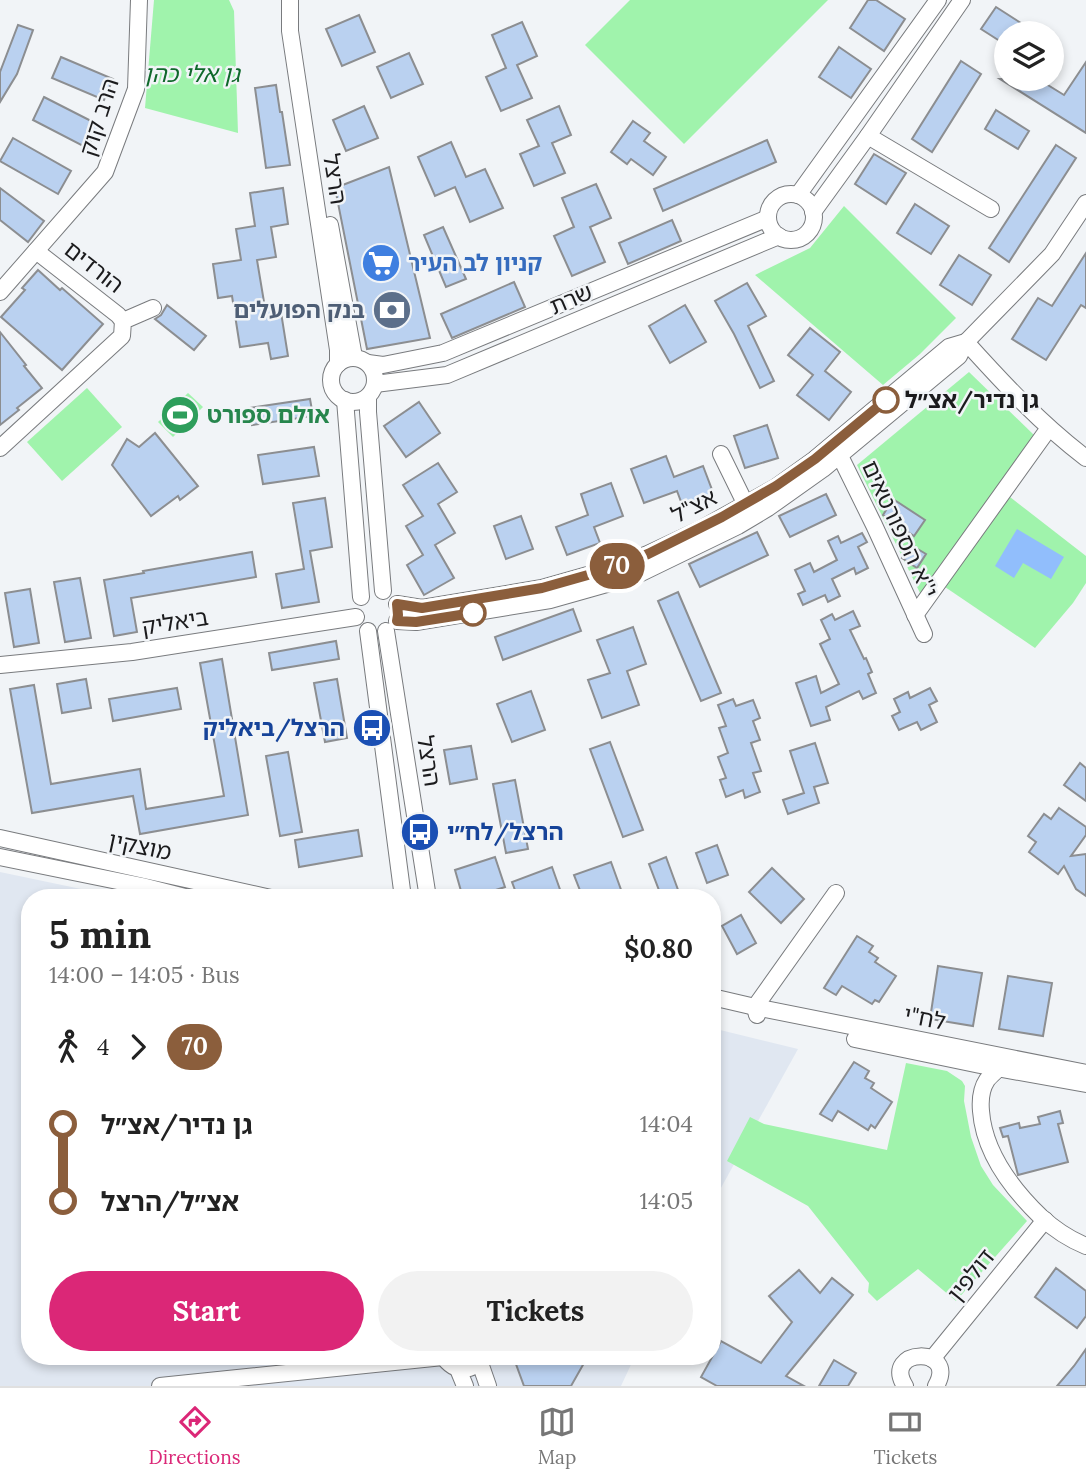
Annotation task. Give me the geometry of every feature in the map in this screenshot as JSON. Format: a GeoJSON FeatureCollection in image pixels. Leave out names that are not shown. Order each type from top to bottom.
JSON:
{"type":"FeatureCollection","features":[{"type":"Feature","properties":{"kind":"street","name":"הרב קוק"},"geometry":{"type":"LineString","coordinates":[[0,292],[105,172],[136,89],[139,0]]}},
{"type":"Feature","properties":{"kind":"street","name":"הרצל"},"geometry":{"type":"LineString","coordinates":[[292,0],[322,178],[361,360]]}},
{"type":"Feature","properties":{"kind":"street","name":"הרצל"},"geometry":{"type":"LineString","coordinates":[[292,0],[290,31],[338,364]]}},
{"type":"Feature","properties":{"kind":"street"},"geometry":{"type":"LineString","coordinates":[[798,195],[938,0]]}},
{"type":"Feature","properties":{"kind":"street"},"geometry":{"type":"LineString","coordinates":[[813,212],[869,136],[962,0]]}},
{"type":"Feature","properties":{"kind":"street"},"geometry":{"type":"LineString","coordinates":[[869,136],[991,209]]}},
{"type":"Feature","properties":{"kind":"street"},"geometry":{"type":"LineString","coordinates":[[783,195],[798,195],[810,204],[813,212],[812,226],[801,237],[794,239],[779,236],[770,226],[768,218],[772,204],[783,195]]}},
{"type":"Feature","properties":{"kind":"street","name":"אצ\"ל"},"geometry":{"type":"LineString","coordinates":[[397,604],[422,608],[542,588],[582,577],[648,554],[746,505],[836,450],[949,347],[966,342],[1052,254],[1086,203]]}},
{"type":"Feature","properties":{"kind":"street","name":"שרת"},"geometry":{"type":"LineString","coordinates":[[361,360],[383,365],[443,354],[768,218]]}},
{"type":"Feature","properties":{"kind":"street","name":"שרת"},"geometry":{"type":"LineString","coordinates":[[372,391],[447,375],[779,236]]}},
{"type":"Feature","properties":{"kind":"street","name":"הורדים"},"geometry":{"type":"LineString","coordinates":[[36,251],[118,314],[123,321]]}},
{"type":"Feature","properties":{"kind":"street"},"geometry":{"type":"LineString","coordinates":[[0,449],[122,336],[123,321],[153,308]]}},
{"type":"Feature","properties":{"kind":"street"},"geometry":{"type":"LineString","coordinates":[[966,342],[1049,428],[1086,458]]}},
{"type":"Feature","properties":{"kind":"street"},"geometry":{"type":"LineString","coordinates":[[372,391],[357,402],[345,400],[339,397],[332,387],[331,374],[342,360],[361,360],[373,369],[372,391],[368,412],[383,591]]}},
{"type":"Feature","properties":{"kind":"street"},"geometry":{"type":"LineString","coordinates":[[345,400],[361,597]]}},
{"type":"Feature","properties":{"kind":"street"},"geometry":{"type":"LineString","coordinates":[[915,615],[1049,428]]}},
{"type":"Feature","properties":{"kind":"street","name":"אצ\"ל"},"geometry":{"type":"LineString","coordinates":[[391,626],[550,600],[635,576],[738,526],[768,508],[823,469],[836,450]]}},
{"type":"Feature","properties":{"kind":"street","name":"י''א הספורטאים"},"geometry":{"type":"LineString","coordinates":[[836,450],[874,524],[924,634]]}},
{"type":"Feature","properties":{"kind":"street"},"geometry":{"type":"LineString","coordinates":[[722,454],[746,505]]}},
{"type":"Feature","properties":{"kind":"street"},"geometry":{"type":"LineString","coordinates":[[371,591],[383,591],[397,604],[398,615],[391,626],[377,633],[368,631],[356,617],[356,606],[361,597],[371,591]]}},
{"type":"Feature","properties":{"kind":"street","name":"ביאליק"},"geometry":{"type":"LineString","coordinates":[[0,665],[132,652],[356,617]]}},
{"type":"Feature","properties":{"kind":"street","name":"הרצל"},"geometry":{"type":"LineString","coordinates":[[391,626],[427,889]]}},
{"type":"Feature","properties":{"kind":"street","name":"הרצל"},"geometry":{"type":"LineString","coordinates":[[368,631],[402,889]]}},
{"type":"Feature","properties":{"kind":"street","name":"מוצקין"},"geometry":{"type":"LineString","coordinates":[[0,838],[230,889]]}},
{"type":"Feature","properties":{"kind":"street","name":"מוצקין"},"geometry":{"type":"LineString","coordinates":[[0,856],[153,889]]}},
{"type":"Feature","properties":{"kind":"street"},"geometry":{"type":"LineString","coordinates":[[757,1013],[836,892]]}},
{"type":"Feature","properties":{"kind":"street","name":"לח\"י"},"geometry":{"type":"LineString","coordinates":[[721,1007],[1086,1073]]}},
{"type":"Feature","properties":{"kind":"street","name":"לח\"י"},"geometry":{"type":"LineString","coordinates":[[757,1013],[999,1069],[1086,1084]]}},
{"type":"Feature","properties":{"kind":"street"},"geometry":{"type":"LineString","coordinates":[[963,1061],[975,1077],[981,1097],[986,1138],[1016,1190],[1045,1220],[1070,1239],[1086,1246]]}},
{"type":"Feature","properties":{"kind":"street"},"geometry":{"type":"LineString","coordinates":[[981,1097],[986,1081],[999,1069]]}},
{"type":"Feature","properties":{"kind":"street","name":"דולפין"},"geometry":{"type":"LineString","coordinates":[[932,1359],[1045,1220]]}},
{"type":"Feature","properties":{"kind":"street"},"geometry":{"type":"LineString","coordinates":[[905,1386],[901,1375],[905,1362],[919,1355],[932,1359],[939,1368],[940,1375],[936,1386]]}},
{"type":"Feature","properties":{"kind":"street"},"geometry":{"type":"LineString","coordinates":[[160,1386],[309,1365]]}},
{"type":"Feature","properties":{"kind":"street"},"geometry":{"type":"LineString","coordinates":[[452,1365],[458,1369],[470,1369],[475,1365]]}},
{"type":"Feature","properties":{"kind":"street"},"geometry":{"type":"LineString","coordinates":[[483,1365],[488,1386]]}},
{"type":"Feature","properties":{"kind":"street"},"geometry":{"type":"LineString","coordinates":[[458,1369],[465,1386]]}},
{"type":"Feature","properties":{"kind":"shaded area"},"geometry":{"type":"Polygon","coordinates":[[[0,872],[81,889],[21,889],[21,1365],[631,1365],[621,1386],[0,1386],[0,872]]]}},
{"type":"Feature","properties":{"kind":"shaded area"},"geometry":{"type":"Polygon","coordinates":[[[721,1030],[798,1049],[721,1188],[721,1030]]]}},
{"type":"Feature","properties":{"kind":"green space","name":"גן אלי כהן"},"geometry":{"type":"Polygon","coordinates":[[[154,0],[229,0],[234,11],[238,133],[145,108],[154,0]]]}},
{"type":"Feature","properties":{"kind":"green space"},"geometry":{"type":"Polygon","coordinates":[[[630,0],[828,0],[684,144],[585,45],[630,0]]]}},
{"type":"Feature","properties":{"kind":"green space"},"geometry":{"type":"Polygon","coordinates":[[[844,206],[956,318],[920,354],[883,385],[755,275],[810,248],[844,206]]]}},
{"type":"Feature","properties":{"kind":"green space"},"geometry":{"type":"Polygon","coordinates":[[[969,372],[1035,436],[922,597],[857,465],[969,372]]]}},
{"type":"Feature","properties":{"kind":"green space"},"geometry":{"type":"Polygon","coordinates":[[[87,388],[122,427],[62,481],[27,442],[87,388]]]}},
{"type":"Feature","properties":{"kind":"green space","name":"אולם ספורט"},"geometry":{"type":"Polygon","coordinates":[[[188,393],[203,407],[173,437],[158,422],[188,393]]]}},
{"type":"Feature","properties":{"kind":"green space"},"geometry":{"type":"Polygon","coordinates":[[[1010,497],[1086,556],[1086,583],[1073,603],[1035,648],[945,587],[1010,497]]]}},
{"type":"Feature","properties":{"kind":"green space"},"geometry":{"type":"Polygon","coordinates":[[[906,1063],[947,1071],[962,1081],[965,1086],[964,1101],[971,1137],[981,1166],[993,1185],[1027,1221],[956,1301],[918,1269],[877,1301],[868,1292],[869,1283],[808,1206],[727,1161],[750,1117],[764,1124],[887,1150],[906,1063]]]}},
{"type":"Feature","properties":{"kind":"water"},"geometry":{"type":"Polygon","coordinates":[[[1017,529],[1064,557],[1051,579],[1023,563],[1014,578],[995,566],[1017,529]]]}},
{"type":"Feature","properties":{"kind":"building"},"geometry":{"type":"Polygon","coordinates":[[[868,0],[876,0],[905,19],[884,51],[850,28],[868,0]]]}},
{"type":"Feature","properties":{"kind":"building"},"geometry":{"type":"Polygon","coordinates":[[[996,7],[1018,21],[994,21],[994,37],[981,29],[996,7]]]}},
{"type":"Feature","properties":{"kind":"building"},"geometry":{"type":"Polygon","coordinates":[[[359,15],[375,52],[342,66],[326,29],[359,15]]]}},
{"type":"Feature","properties":{"kind":"building"},"geometry":{"type":"Polygon","coordinates":[[[522,22],[537,56],[517,65],[532,98],[501,111],[486,77],[506,68],[492,35],[522,22]]]}},
{"type":"Feature","properties":{"kind":"building"},"geometry":{"type":"Polygon","coordinates":[[[18,25],[33,30],[17,74],[0,102],[0,72],[18,25]]]}},
{"type":"Feature","properties":{"kind":"building"},"geometry":{"type":"Polygon","coordinates":[[[839,47],[871,69],[851,98],[819,77],[839,47]]]}},
{"type":"Feature","properties":{"kind":"building"},"geometry":{"type":"Polygon","coordinates":[[[409,53],[423,84],[391,98],[377,67],[409,53]]]}},
{"type":"Feature","properties":{"kind":"building"},"geometry":{"type":"Polygon","coordinates":[[[61,57],[113,79],[104,100],[52,78],[61,57]]]}},
{"type":"Feature","properties":{"kind":"building"},"geometry":{"type":"Polygon","coordinates":[[[961,61],[981,74],[932,152],[912,139],[961,61]]]}},
{"type":"Feature","properties":{"kind":"building"},"geometry":{"type":"Polygon","coordinates":[[[1086,62],[1086,133],[1019,91],[1058,91],[1064,95],[1086,62]]]}},
{"type":"Feature","properties":{"kind":"building"},"geometry":{"type":"Polygon","coordinates":[[[276,85],[290,165],[266,168],[255,88],[276,85]]]}},
{"type":"Feature","properties":{"kind":"building"},"geometry":{"type":"Polygon","coordinates":[[[44,97],[99,125],[87,148],[33,120],[44,97]]]}},
{"type":"Feature","properties":{"kind":"building"},"geometry":{"type":"Polygon","coordinates":[[[364,106],[378,138],[346,151],[333,120],[364,106]]]}},
{"type":"Feature","properties":{"kind":"building"},"geometry":{"type":"Polygon","coordinates":[[[559,106],[571,135],[552,143],[565,173],[534,186],[520,154],[539,146],[527,120],[559,106]]]}},
{"type":"Feature","properties":{"kind":"building"},"geometry":{"type":"Polygon","coordinates":[[[996,110],[1029,131],[1018,149],[985,129],[996,110]]]}},
{"type":"Feature","properties":{"kind":"building"},"geometry":{"type":"Polygon","coordinates":[[[633,121],[650,133],[644,141],[666,157],[653,175],[631,159],[627,164],[611,152],[633,121]]]}},
{"type":"Feature","properties":{"kind":"building"},"geometry":{"type":"Polygon","coordinates":[[[13,138],[71,171],[58,194],[0,161],[13,138]]]}},
{"type":"Feature","properties":{"kind":"building"},"geometry":{"type":"Polygon","coordinates":[[[767,140],[776,162],[663,211],[654,189],[767,140]]]}},
{"type":"Feature","properties":{"kind":"building"},"geometry":{"type":"Polygon","coordinates":[[[451,142],[466,177],[485,169],[503,208],[470,222],[455,187],[435,196],[418,157],[451,142]]]}},
{"type":"Feature","properties":{"kind":"building"},"geometry":{"type":"Polygon","coordinates":[[[1056,145],[1076,158],[1009,262],[989,248],[1056,145]]]}},
{"type":"Feature","properties":{"kind":"building"},"geometry":{"type":"Polygon","coordinates":[[[874,154],[906,173],[886,204],[855,184],[874,154]]]}},
{"type":"Feature","properties":{"kind":"building","name":"קניון לב העיר"},"geometry":{"type":"Polygon","coordinates":[[[389,167],[430,338],[367,349],[335,188],[389,167]]]}},
{"type":"Feature","properties":{"kind":"building"},"geometry":{"type":"Polygon","coordinates":[[[596,184],[611,218],[590,227],[605,262],[572,276],[554,236],[574,227],[562,198],[596,184]]]}},
{"type":"Feature","properties":{"kind":"building"},"geometry":{"type":"Polygon","coordinates":[[[0,188],[44,221],[28,242],[0,220],[0,188]]]}},
{"type":"Feature","properties":{"kind":"building"},"geometry":{"type":"Polygon","coordinates":[[[283,188],[288,224],[271,227],[276,257],[257,260],[265,308],[280,306],[288,356],[271,359],[268,343],[240,347],[232,296],[218,298],[213,264],[241,260],[236,229],[255,226],[250,193],[283,188]]]}},
{"type":"Feature","properties":{"kind":"building"},"geometry":{"type":"Polygon","coordinates":[[[915,204],[949,226],[931,254],[897,233],[915,204]]]}},
{"type":"Feature","properties":{"kind":"building"},"geometry":{"type":"Polygon","coordinates":[[[672,220],[681,241],[628,264],[619,243],[672,220]]]}},
{"type":"Feature","properties":{"kind":"building"},"geometry":{"type":"Polygon","coordinates":[[[443,227],[466,279],[446,287],[424,235],[443,227]]]}},
{"type":"Feature","properties":{"kind":"building"},"geometry":{"type":"Polygon","coordinates":[[[1086,253],[1086,308],[1081,305],[1046,360],[1012,339],[1038,298],[1052,306],[1086,253]]]}},
{"type":"Feature","properties":{"kind":"building"},"geometry":{"type":"Polygon","coordinates":[[[959,255],[991,275],[972,305],[940,285],[959,255]]]}},
{"type":"Feature","properties":{"kind":"building"},"geometry":{"type":"Polygon","coordinates":[[[38,270],[103,324],[62,370],[1,317],[25,290],[22,288],[38,270]]]}},
{"type":"Feature","properties":{"kind":"building"},"geometry":{"type":"Polygon","coordinates":[[[514,282],[525,307],[452,338],[441,314],[514,282]]]}},
{"type":"Feature","properties":{"kind":"building"},"geometry":{"type":"Polygon","coordinates":[[[747,283],[766,316],[748,326],[774,381],[760,388],[715,301],[747,283]]]}},
{"type":"Feature","properties":{"kind":"building"},"geometry":{"type":"Polygon","coordinates":[[[167,305],[206,336],[194,350],[155,319],[167,305]]]}},
{"type":"Feature","properties":{"kind":"building"},"geometry":{"type":"Polygon","coordinates":[[[685,305],[706,342],[670,363],[649,326],[685,305]]]}},
{"type":"Feature","properties":{"kind":"building"},"geometry":{"type":"Polygon","coordinates":[[[810,328],[840,352],[825,371],[851,392],[829,420],[797,395],[813,375],[788,355],[810,328]]]}},
{"type":"Feature","properties":{"kind":"building"},"geometry":{"type":"Polygon","coordinates":[[[0,332],[42,388],[0,425],[0,332]]]}},
{"type":"Feature","properties":{"kind":"building"},"geometry":{"type":"Polygon","coordinates":[[[310,399],[313,416],[252,425],[249,408],[310,399]]]}},
{"type":"Feature","properties":{"kind":"building"},"geometry":{"type":"Polygon","coordinates":[[[419,402],[440,433],[406,457],[384,426],[419,402]]]}},
{"type":"Feature","properties":{"kind":"building"},"geometry":{"type":"Polygon","coordinates":[[[767,425],[778,458],[745,468],[734,436],[767,425]]]}},
{"type":"Feature","properties":{"kind":"building"},"geometry":{"type":"Polygon","coordinates":[[[155,433],[198,486],[180,500],[178,496],[151,516],[112,465],[127,439],[139,447],[155,433]]]}},
{"type":"Feature","properties":{"kind":"building"},"geometry":{"type":"Polygon","coordinates":[[[314,447],[319,476],[263,484],[258,455],[314,447]]]}},
{"type":"Feature","properties":{"kind":"building"},"geometry":{"type":"Polygon","coordinates":[[[666,456],[674,477],[703,466],[714,495],[683,507],[677,491],[644,503],[631,469],[666,456]]]}},
{"type":"Feature","properties":{"kind":"building"},"geometry":{"type":"Polygon","coordinates":[[[438,463],[457,492],[438,504],[455,533],[435,545],[454,578],[424,595],[407,565],[423,555],[406,526],[423,516],[403,485],[438,463]]]}},
{"type":"Feature","properties":{"kind":"building"},"geometry":{"type":"Polygon","coordinates":[[[611,483],[623,516],[594,527],[600,543],[567,555],[556,527],[588,515],[581,494],[611,483]]]}},
{"type":"Feature","properties":{"kind":"building"},"geometry":{"type":"Polygon","coordinates":[[[826,494],[836,515],[790,537],[779,516],[826,494]]]}},
{"type":"Feature","properties":{"kind":"building"},"geometry":{"type":"Polygon","coordinates":[[[325,498],[332,547],[310,551],[319,602],[282,608],[276,574],[304,569],[293,503],[325,498]]]}},
{"type":"Feature","properties":{"kind":"building"},"geometry":{"type":"Polygon","coordinates":[[[893,499],[925,520],[914,536],[883,515],[893,499]]]}},
{"type":"Feature","properties":{"kind":"building"},"geometry":{"type":"Polygon","coordinates":[[[521,516],[533,549],[506,559],[494,526],[521,516]]]}},
{"type":"Feature","properties":{"kind":"building"},"geometry":{"type":"Polygon","coordinates":[[[757,532],[768,555],[700,587],[689,564],[757,532]]]}},
{"type":"Feature","properties":{"kind":"building"},"geometry":{"type":"Polygon","coordinates":[[[862,533],[867,542],[858,547],[868,568],[856,574],[854,568],[832,579],[840,596],[828,602],[825,595],[803,605],[798,594],[805,591],[795,570],[810,563],[814,572],[837,560],[828,541],[838,536],[841,543],[862,533]]]}},
{"type":"Feature","properties":{"kind":"building"},"geometry":{"type":"Polygon","coordinates":[[[911,545],[926,554],[917,568],[902,558],[911,545]]]}},
{"type":"Feature","properties":{"kind":"building"},"geometry":{"type":"Polygon","coordinates":[[[252,552],[256,577],[131,598],[137,632],[114,636],[104,580],[252,552]]]}},
{"type":"Feature","properties":{"kind":"building"},"geometry":{"type":"Polygon","coordinates":[[[80,578],[91,638],[65,642],[54,582],[80,578]]]}},
{"type":"Feature","properties":{"kind":"building"},"geometry":{"type":"Polygon","coordinates":[[[30,589],[39,643],[14,647],[5,593],[30,589]]]}},
{"type":"Feature","properties":{"kind":"building"},"geometry":{"type":"Polygon","coordinates":[[[678,592],[721,693],[701,701],[658,601],[678,592]]]}},
{"type":"Feature","properties":{"kind":"building"},"geometry":{"type":"Polygon","coordinates":[[[573,609],[581,631],[503,660],[495,637],[573,609]]]}},
{"type":"Feature","properties":{"kind":"building"},"geometry":{"type":"Polygon","coordinates":[[[853,611],[860,626],[850,630],[872,672],[868,674],[876,693],[863,699],[859,691],[826,707],[830,720],[811,726],[796,683],[816,676],[821,693],[839,684],[820,644],[830,639],[821,620],[832,614],[835,620],[853,611]]]}},
{"type":"Feature","properties":{"kind":"building"},"geometry":{"type":"Polygon","coordinates":[[[633,627],[646,664],[627,671],[639,705],[602,718],[588,680],[610,673],[597,640],[633,627]]]}},
{"type":"Feature","properties":{"kind":"building"},"geometry":{"type":"Polygon","coordinates":[[[336,641],[339,659],[272,670],[269,653],[336,641]]]}},
{"type":"Feature","properties":{"kind":"building"},"geometry":{"type":"Polygon","coordinates":[[[222,659],[248,815],[140,834],[133,796],[32,813],[10,689],[34,685],[51,784],[140,769],[146,809],[224,796],[200,663],[222,659]]]}},
{"type":"Feature","properties":{"kind":"building"},"geometry":{"type":"Polygon","coordinates":[[[86,679],[91,708],[62,713],[57,684],[86,679]]]}},
{"type":"Feature","properties":{"kind":"building"},"geometry":{"type":"Polygon","coordinates":[[[337,679],[347,738],[325,742],[314,683],[337,679]]]}},
{"type":"Feature","properties":{"kind":"building"},"geometry":{"type":"Polygon","coordinates":[[[177,688],[181,709],[113,721],[109,699],[177,688]]]}},
{"type":"Feature","properties":{"kind":"building"},"geometry":{"type":"Polygon","coordinates":[[[930,688],[937,701],[929,705],[937,722],[921,730],[917,722],[899,730],[892,716],[900,712],[894,699],[908,692],[910,698],[930,688]]]}},
{"type":"Feature","properties":{"kind":"building"},"geometry":{"type":"Polygon","coordinates":[[[531,691],[545,730],[512,742],[497,704],[531,691]]]}},
{"type":"Feature","properties":{"kind":"building"},"geometry":{"type":"Polygon","coordinates":[[[733,699],[736,706],[753,700],[760,718],[753,721],[760,740],[751,743],[761,771],[753,773],[760,792],[745,798],[743,790],[726,797],[720,780],[726,778],[718,757],[728,753],[719,728],[726,726],[718,705],[733,699]]]}},
{"type":"Feature","properties":{"kind":"building"},"geometry":{"type":"Polygon","coordinates":[[[610,742],[643,830],[623,837],[590,749],[610,742]]]}},
{"type":"Feature","properties":{"kind":"building"},"geometry":{"type":"Polygon","coordinates":[[[815,743],[828,783],[814,787],[819,803],[788,814],[783,800],[804,793],[790,751],[815,743]]]}},
{"type":"Feature","properties":{"kind":"building"},"geometry":{"type":"Polygon","coordinates":[[[471,746],[477,779],[450,784],[444,750],[471,746]]]}},
{"type":"Feature","properties":{"kind":"building"},"geometry":{"type":"Polygon","coordinates":[[[288,752],[302,832],[280,836],[266,756],[288,752]]]}},
{"type":"Feature","properties":{"kind":"building"},"geometry":{"type":"Polygon","coordinates":[[[1080,763],[1086,768],[1086,801],[1064,785],[1080,763]]]}},
{"type":"Feature","properties":{"kind":"building"},"geometry":{"type":"Polygon","coordinates":[[[515,780],[528,849],[506,853],[493,784],[515,780]]]}},
{"type":"Feature","properties":{"kind":"building"},"geometry":{"type":"Polygon","coordinates":[[[1059,808],[1086,827],[1086,835],[1071,856],[1086,854],[1086,896],[1076,889],[1064,866],[1058,874],[1029,852],[1036,842],[1028,836],[1044,814],[1051,819],[1059,808]]]}},
{"type":"Feature","properties":{"kind":"building"},"geometry":{"type":"Polygon","coordinates":[[[358,830],[362,856],[299,867],[295,840],[358,830]]]}},
{"type":"Feature","properties":{"kind":"building"},"geometry":{"type":"Polygon","coordinates":[[[717,845],[728,875],[707,883],[696,853],[717,845]]]}},
{"type":"Feature","properties":{"kind":"building"},"geometry":{"type":"Polygon","coordinates":[[[495,857],[505,887],[460,889],[455,870],[495,857]]]}},
{"type":"Feature","properties":{"kind":"building"},"geometry":{"type":"Polygon","coordinates":[[[666,857],[678,889],[659,889],[649,864],[666,857]]]}},
{"type":"Feature","properties":{"kind":"building"},"geometry":{"type":"Polygon","coordinates":[[[611,862],[621,889],[579,889],[574,875],[611,862]]]}},
{"type":"Feature","properties":{"kind":"building"},"geometry":{"type":"Polygon","coordinates":[[[552,867],[560,889],[515,889],[512,882],[552,867]]]}},
{"type":"Feature","properties":{"kind":"building"},"geometry":{"type":"Polygon","coordinates":[[[772,868],[804,899],[781,923],[749,892],[772,868]]]}},
{"type":"Feature","properties":{"kind":"building"},"geometry":{"type":"Polygon","coordinates":[[[741,915],[756,943],[737,954],[722,926],[741,915]]]}},
{"type":"Feature","properties":{"kind":"building"},"geometry":{"type":"Polygon","coordinates":[[[857,936],[873,946],[869,952],[878,958],[875,962],[896,976],[879,1002],[875,1000],[872,1004],[842,986],[836,995],[824,988],[857,936]]]}},
{"type":"Feature","properties":{"kind":"building"},"geometry":{"type":"Polygon","coordinates":[[[938,966],[982,973],[973,1026],[930,1019],[938,966]]]}},
{"type":"Feature","properties":{"kind":"building"},"geometry":{"type":"Polygon","coordinates":[[[1008,976],[1052,983],[1043,1036],[999,1029],[1008,976]]]}},
{"type":"Feature","properties":{"kind":"building"},"geometry":{"type":"Polygon","coordinates":[[[854,1062],[869,1071],[865,1078],[874,1083],[871,1088],[892,1102],[875,1128],[871,1125],[868,1130],[838,1111],[832,1121],[820,1114],[854,1062]]]}},
{"type":"Feature","properties":{"kind":"building"},"geometry":{"type":"Polygon","coordinates":[[[1060,1111],[1063,1123],[1058,1124],[1068,1162],[1018,1175],[1008,1136],[1003,1137],[1000,1128],[1019,1123],[1020,1128],[1040,1124],[1038,1117],[1060,1111]]]}},
{"type":"Feature","properties":{"kind":"building"},"geometry":{"type":"Polygon","coordinates":[[[1056,1268],[1086,1291],[1086,1316],[1077,1328],[1035,1297],[1056,1268]]]}},
{"type":"Feature","properties":{"kind":"building"},"geometry":{"type":"Polygon","coordinates":[[[799,1270],[820,1293],[832,1278],[853,1295],[786,1376],[804,1386],[717,1386],[701,1377],[708,1365],[721,1365],[721,1341],[761,1363],[792,1322],[769,1296],[799,1270]]]}},
{"type":"Feature","properties":{"kind":"building"},"geometry":{"type":"Polygon","coordinates":[[[1086,1349],[1086,1386],[1057,1386],[1074,1366],[1086,1349]]]}},
{"type":"Feature","properties":{"kind":"building"},"geometry":{"type":"Polygon","coordinates":[[[834,1360],[856,1373],[848,1386],[819,1386],[834,1360]]]}},
{"type":"Feature","properties":{"kind":"building"},"geometry":{"type":"Polygon","coordinates":[[[516,1365],[583,1365],[571,1386],[524,1386],[516,1365]]]}},
{"type":"Feature","properties":{"kind":"bus line","name":"70"},"geometry":{"type":"LineString","coordinates":[[473,613],[416,622],[397,621],[397,604],[422,608],[542,588],[609,569],[648,554],[699,530],[776,486],[815,459],[886,400]]}},
{"type":"Feature","properties":{"kind":"place","name":"קניון לב העיר"},"geometry":{"type":"Point","coordinates":[381,263]}},
{"type":"Feature","properties":{"kind":"place","name":"בנק הפועלים"},"geometry":{"type":"Point","coordinates":[392,310]}},
{"type":"Feature","properties":{"kind":"place","name":"גן נדיר/אצ״ל"},"geometry":{"type":"Point","coordinates":[886,400]}},
{"type":"Feature","properties":{"kind":"place","name":"אולם ספורט"},"geometry":{"type":"Point","coordinates":[180,415]}},
{"type":"Feature","properties":{"kind":"place","name":"הרצל/ביאליק"},"geometry":{"type":"Point","coordinates":[372,728]}},
{"type":"Feature","properties":{"kind":"place","name":"הרצל/לח״י"},"geometry":{"type":"Point","coordinates":[420,832]}}]}
